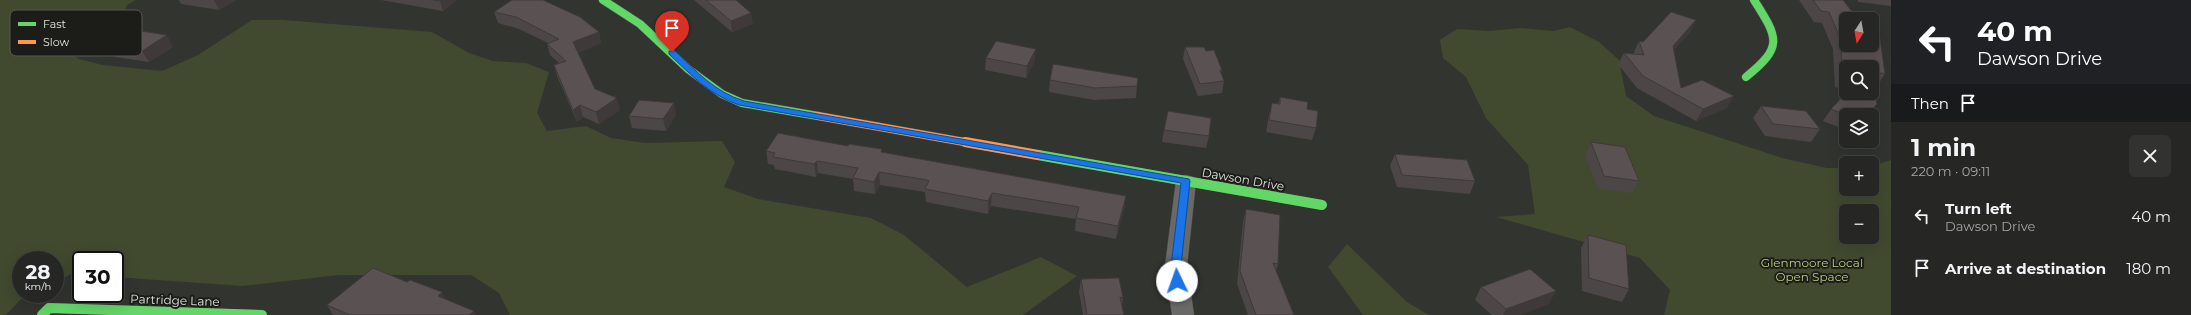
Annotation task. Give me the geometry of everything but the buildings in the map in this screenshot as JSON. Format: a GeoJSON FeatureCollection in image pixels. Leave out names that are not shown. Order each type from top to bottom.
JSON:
{"type":"FeatureCollection","features":[{"type":"Feature","properties":{"kind":"street","name":"Dawson Drive"},"geometry":{"type":"LineString","coordinates":[[603,0],[641,24],[708,87],[726,98],[742,103],[1322,205]]}},
{"type":"Feature","properties":{"kind":"street"},"geometry":{"type":"LineString","coordinates":[[1746,77],[1762,64],[1771,53],[1772,38],[1765,18],[1754,0]]}},
{"type":"Feature","properties":{"kind":"street"},"geometry":{"type":"LineString","coordinates":[[1183,315],[1179,296],[1176,266],[1186,181]]}},
{"type":"Feature","properties":{"kind":"street","name":"Partridge Lane"},"geometry":{"type":"LineString","coordinates":[[42,315],[49,308],[262,315]]}},
{"type":"Feature","properties":{"kind":"green space"},"geometry":{"type":"Polygon","coordinates":[[[0,0],[136,0],[127,5],[125,10],[10,10],[10,56],[74,56],[79,59],[103,65],[162,71],[198,55],[252,20],[284,20],[432,32],[469,53],[493,61],[526,63],[549,72],[537,113],[547,131],[586,126],[611,138],[645,143],[722,141],[735,162],[724,187],[758,199],[871,218],[904,235],[967,287],[1041,257],[1077,276],[1023,315],[510,315],[499,293],[471,275],[339,275],[242,286],[124,278],[124,251],[72,251],[72,274],[64,278],[64,251],[12,251],[12,303],[17,303],[6,315],[0,315],[0,0]]]}},
{"type":"Feature","properties":{"kind":"green space","name":"Glenmoore Local Open Space"},"geometry":{"type":"Polygon","coordinates":[[[1570,27],[1599,42],[1619,60],[1626,96],[1654,116],[1782,158],[1827,168],[1839,168],[1839,196],[1879,196],[1879,164],[1891,160],[1891,315],[1664,315],[1670,290],[1640,258],[1496,217],[1535,214],[1528,165],[1486,118],[1466,77],[1443,58],[1440,40],[1457,29],[1490,31],[1520,28],[1553,31],[1570,27]]]}},
{"type":"Feature","properties":{"kind":"green space"},"geometry":{"type":"Polygon","coordinates":[[[1347,244],[1407,302],[1429,315],[1363,315],[1328,267],[1347,244]]]}},
{"type":"Feature","properties":{"kind":"traffic: fast"},"geometry":{"type":"LineString","coordinates":[[603,0],[640,24],[688,69],[722,94],[742,103],[818,116]]}},
{"type":"Feature","properties":{"kind":"traffic: fast"},"geometry":{"type":"LineString","coordinates":[[1746,77],[1768,58],[1772,51],[1773,44],[1767,21],[1754,0]]}},
{"type":"Feature","properties":{"kind":"traffic: fast"},"geometry":{"type":"LineString","coordinates":[[1038,155],[1322,205]]}},
{"type":"Feature","properties":{"kind":"traffic: fast"},"geometry":{"type":"LineString","coordinates":[[42,315],[49,308],[262,315]]}},
{"type":"Feature","properties":{"kind":"traffic: slow"},"geometry":{"type":"LineString","coordinates":[[818,116],[1038,155]]}},
{"type":"Feature","properties":{"kind":"route"},"geometry":{"type":"LineString","coordinates":[[672,52],[708,87],[726,98],[742,103],[1186,181],[1176,266],[1177,281]]}}]}
